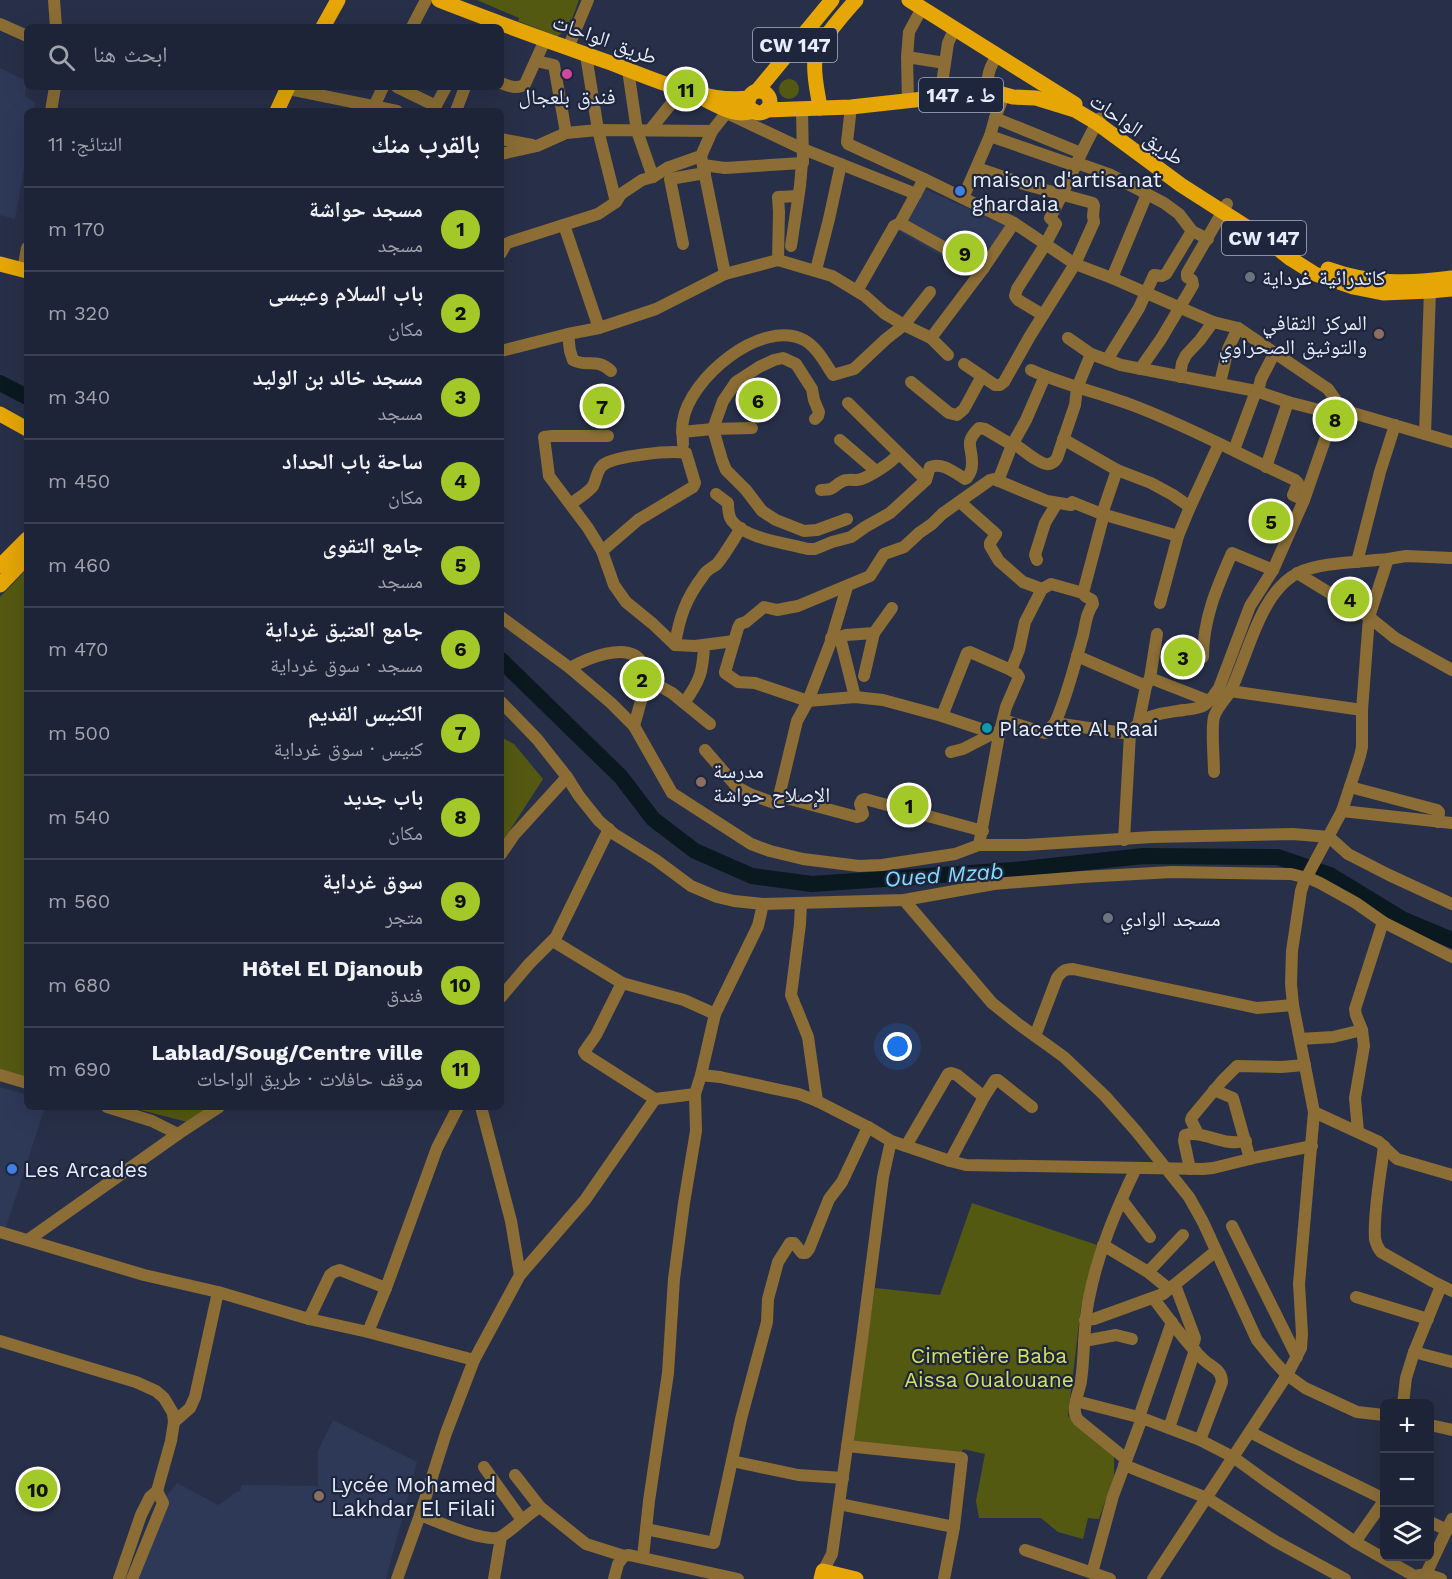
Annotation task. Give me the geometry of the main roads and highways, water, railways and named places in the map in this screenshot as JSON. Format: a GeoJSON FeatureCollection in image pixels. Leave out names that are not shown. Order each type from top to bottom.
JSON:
{"type":"FeatureCollection","features":[{"type":"Feature","properties":{"kind":"main road"},"geometry":{"type":"LineString","coordinates":[[315,24],[326,0]]}},
{"type":"Feature","properties":{"kind":"main road"},"geometry":{"type":"LineString","coordinates":[[325,24],[338,0]]}},
{"type":"Feature","properties":{"kind":"main road","name":"طريق الواحات"},"geometry":{"type":"LineString","coordinates":[[439,0],[486,23]]}},
{"type":"Feature","properties":{"kind":"main road","name":"CW 147"},"geometry":{"type":"LineString","coordinates":[[756,108],[832,0]]}},
{"type":"Feature","properties":{"kind":"main road"},"geometry":{"type":"LineString","coordinates":[[820,108],[815,59],[824,41],[856,0]]}},
{"type":"Feature","properties":{"kind":"main road","name":"طريق الواحات"},"geometry":{"type":"LineString","coordinates":[[916,4],[1098,121],[1225,208],[1271,233],[1296,252],[1339,278],[1452,289]]}},
{"type":"Feature","properties":{"kind":"main road","name":"طريق الواحات"},"geometry":{"type":"LineString","coordinates":[[504,28],[544,40],[686,91],[727,112],[739,113],[756,108]]}},
{"type":"Feature","properties":{"kind":"main road"},"geometry":{"type":"LineString","coordinates":[[279,108],[292,90]]}},
{"type":"Feature","properties":{"kind":"main road"},"geometry":{"type":"LineString","coordinates":[[286,108],[292,90]]}},
{"type":"Feature","properties":{"kind":"main road","name":"طريق الواحات"},"geometry":{"type":"LineString","coordinates":[[686,91],[729,98],[756,108]]}},
{"type":"Feature","properties":{"kind":"main road","name":"طريق الواحات"},"geometry":{"type":"LineString","coordinates":[[820,108],[851,107],[987,92],[1013,97],[1036,98],[1076,110],[1098,121]]}},
{"type":"Feature","properties":{"kind":"main road","name":"ط ء 147"},"geometry":{"type":"LineString","coordinates":[[756,108],[820,108]]}},
{"type":"Feature","properties":{"kind":"main road"},"geometry":{"type":"LineString","coordinates":[[0,264],[24,271]]}},
{"type":"Feature","properties":{"kind":"main road","name":"طريق الواحات"},"geometry":{"type":"LineString","coordinates":[[1429,286],[1452,278]]}},
{"type":"Feature","properties":{"kind":"main road"},"geometry":{"type":"LineString","coordinates":[[0,414],[24,427]]}},
{"type":"Feature","properties":{"kind":"main road"},"geometry":{"type":"LineString","coordinates":[[0,566],[24,542]]}},
{"type":"Feature","properties":{"kind":"main road"},"geometry":{"type":"LineString","coordinates":[[0,585],[24,560]]}},
{"type":"Feature","properties":{"kind":"main road"},"geometry":{"type":"LineString","coordinates":[[822,1575],[856,1579]]}},
{"type":"Feature","properties":{"kind":"waterway","name":"Oued Mzab"},"geometry":{"type":"LineString","coordinates":[[0,383],[24,395]]}},
{"type":"Feature","properties":{"kind":"waterway","name":"Oued Mzab"},"geometry":{"type":"LineString","coordinates":[[504,663],[621,777],[653,819],[695,851],[752,876],[812,884],[1013,870],[1143,856],[1278,857],[1330,875],[1404,920],[1452,940]]}},
{"type":"Feature","properties":{"kind":"place","name":"فندق بلعجال"},"geometry":{"type":"Point","coordinates":[567,74]}},
{"type":"Feature","properties":{"kind":"place","name":"Lablad/Soug/Centre ville"},"geometry":{"type":"Point","coordinates":[686,89]}},
{"type":"Feature","properties":{"kind":"place","name":"maison d'artisanat ghardaia"},"geometry":{"type":"Point","coordinates":[960,191]}},
{"type":"Feature","properties":{"kind":"place","name":"سوق غرداية"},"geometry":{"type":"Point","coordinates":[965,253]}},
{"type":"Feature","properties":{"kind":"place","name":"كاتدرائية غرداية"},"geometry":{"type":"Point","coordinates":[1250,277]}},
{"type":"Feature","properties":{"kind":"place","name":"المركز الثقافي والتوثيق الصحراوي"},"geometry":{"type":"Point","coordinates":[1379,334]}},
{"type":"Feature","properties":{"kind":"place","name":"جامع العتيق غرداية"},"geometry":{"type":"Point","coordinates":[758,400]}},
{"type":"Feature","properties":{"kind":"place","name":"الكنيس القديم"},"geometry":{"type":"Point","coordinates":[602,406]}},
{"type":"Feature","properties":{"kind":"place","name":"باب جديد"},"geometry":{"type":"Point","coordinates":[1335,419]}},
{"type":"Feature","properties":{"kind":"place","name":"جامع التقوى"},"geometry":{"type":"Point","coordinates":[1271,521]}},
{"type":"Feature","properties":{"kind":"place","name":"ساحة باب الحداد"},"geometry":{"type":"Point","coordinates":[1350,599]}},
{"type":"Feature","properties":{"kind":"place","name":"مسجد خالد بن الوليد"},"geometry":{"type":"Point","coordinates":[1183,657]}},
{"type":"Feature","properties":{"kind":"place","name":"باب السلام وعيسى"},"geometry":{"type":"Point","coordinates":[642,679]}},
{"type":"Feature","properties":{"kind":"place","name":"Placette Al Raai"},"geometry":{"type":"Point","coordinates":[987,728]}},
{"type":"Feature","properties":{"kind":"place","name":"مدرسة الإصلاح حواشة"},"geometry":{"type":"Point","coordinates":[701,782]}},
{"type":"Feature","properties":{"kind":"place","name":"مسجد حواشة"},"geometry":{"type":"Point","coordinates":[909,805]}},
{"type":"Feature","properties":{"kind":"place","name":"مسجد الوادي"},"geometry":{"type":"Point","coordinates":[1108,918]}},
{"type":"Feature","properties":{"kind":"place","name":"Les Arcades"},"geometry":{"type":"Point","coordinates":[12,1169]}},
{"type":"Feature","properties":{"kind":"place","name":"Hôtel El Djanoub"},"geometry":{"type":"Point","coordinates":[38,1489]}},
{"type":"Feature","properties":{"kind":"place","name":"Lycée Mohamed Lakhdar El Filali"},"geometry":{"type":"Point","coordinates":[319,1496]}},
{"type":"Feature","properties":{"kind":"park label","name":"Cimetière Baba Aissa Oualouane"},"geometry":{"type":"Point","coordinates":[989,1367]}}]}
